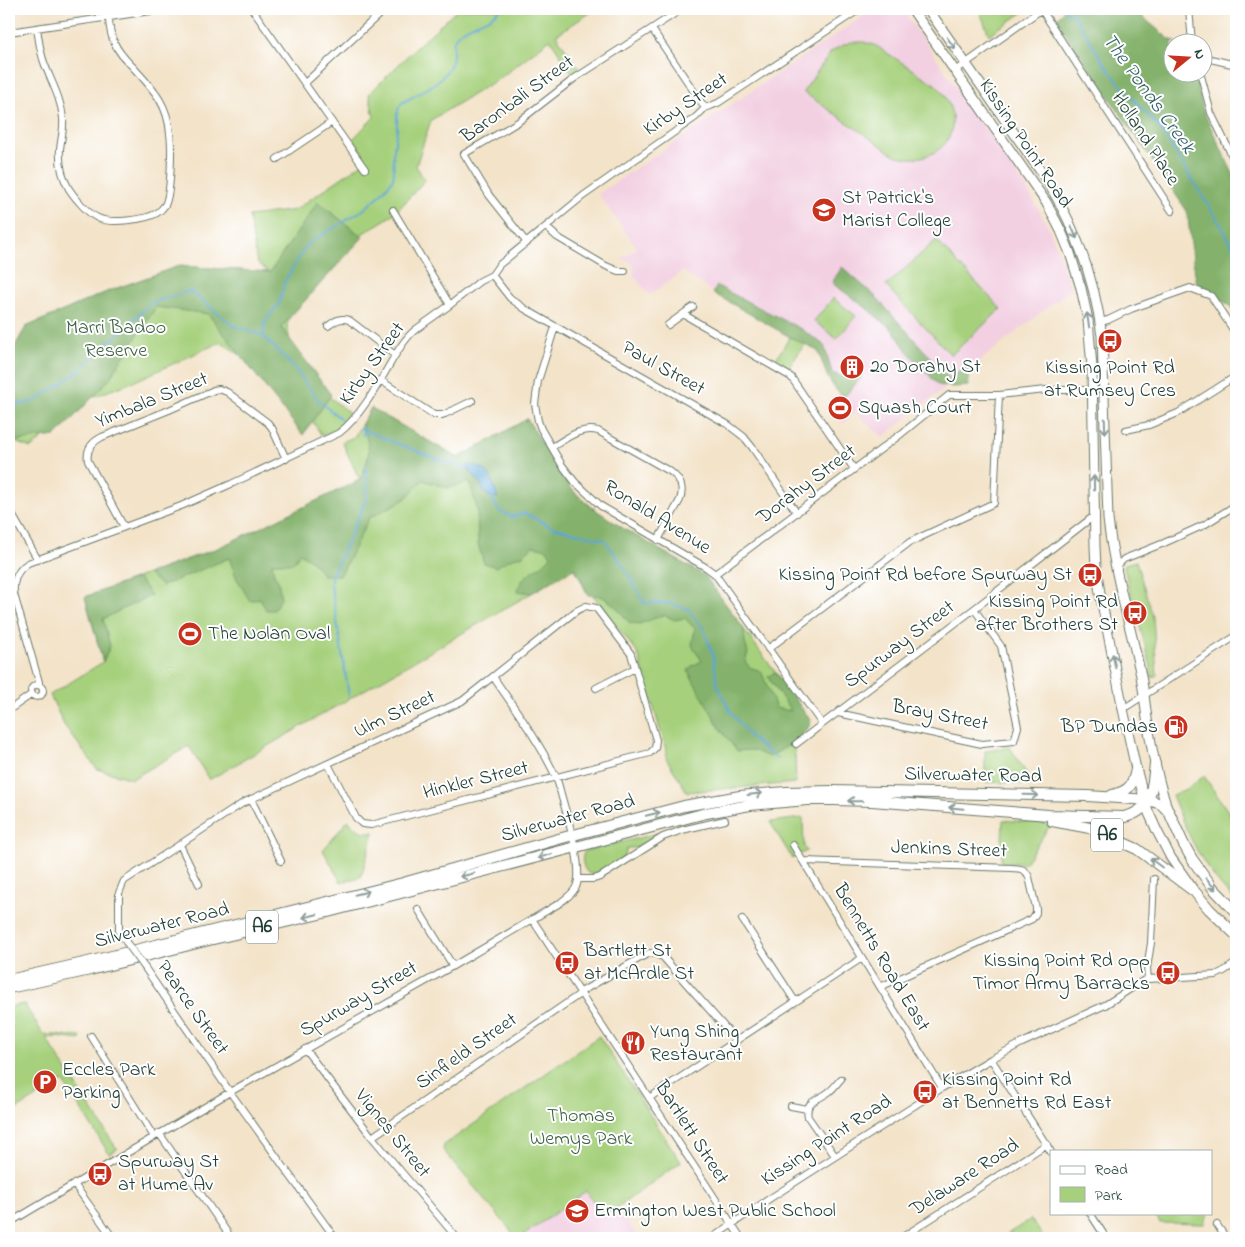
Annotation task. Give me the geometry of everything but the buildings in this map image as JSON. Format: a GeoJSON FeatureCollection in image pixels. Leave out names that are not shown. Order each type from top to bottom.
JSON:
{"type":"FeatureCollection","features":[{"type":"Feature","properties":{"kind":"highway"},"geometry":{"type":"LineString","coordinates":[[1146,801],[1152,790],[1155,764]]}},
{"type":"Feature","properties":{"kind":"highway"},"geometry":{"type":"LineString","coordinates":[[1104,797],[1126,790],[1133,783],[1136,769]]}},
{"type":"Feature","properties":{"kind":"highway","name":"Silverwater Road"},"geometry":{"type":"LineString","coordinates":[[9,980],[403,883],[572,835],[707,801],[763,793],[809,791],[1104,797],[1161,804],[1169,812]]}},
{"type":"Feature","properties":{"kind":"highway","name":"Silverwater Road"},"geometry":{"type":"LineString","coordinates":[[9,988],[328,912],[706,813],[750,805],[799,801],[872,801],[1004,812],[1117,818],[1131,816],[1146,801]]}},
{"type":"Feature","properties":{"kind":"highway","name":"Silverwater Road"},"geometry":{"type":"LineString","coordinates":[[1004,812],[1031,819],[1062,822],[1090,828],[1137,849],[1195,892]]}},
{"type":"Feature","properties":{"kind":"highway","name":"Kissing Point Road"},"geometry":{"type":"LineString","coordinates":[[1169,812],[1192,859],[1213,888],[1236,912]]}},
{"type":"Feature","properties":{"kind":"highway","name":"Kissing Point Road"},"geometry":{"type":"LineString","coordinates":[[1195,892],[1236,935]]}},
{"type":"Feature","properties":{"kind":"main road","name":"Kissing Point Road"},"geometry":{"type":"LineString","coordinates":[[912,9],[1046,202],[1061,231],[1076,270],[1090,334],[1095,548],[1100,593],[1136,769],[1146,801],[1157,831],[1170,858],[1195,892]]}},
{"type":"Feature","properties":{"kind":"main road","name":"Kissing Point Road"},"geometry":{"type":"LineString","coordinates":[[928,9],[1046,180],[1064,211],[1086,263],[1100,322],[1103,351],[1108,520],[1111,544],[1144,696],[1155,764],[1161,791],[1169,812]]}},
{"type":"Feature","properties":{"kind":"street"},"geometry":{"type":"LineString","coordinates":[[36,28],[42,58],[61,103],[63,123],[60,164],[68,187],[92,215],[102,220],[112,222],[149,216],[162,209],[168,196],[171,135],[168,118],[159,98],[120,54],[113,41],[108,9]]}},
{"type":"Feature","properties":{"kind":"street"},"geometry":{"type":"LineString","coordinates":[[9,32],[164,9]]}},
{"type":"Feature","properties":{"kind":"street"},"geometry":{"type":"LineString","coordinates":[[252,9],[365,169]]}},
{"type":"Feature","properties":{"kind":"street"},"geometry":{"type":"LineString","coordinates":[[305,84],[385,9]]}},
{"type":"Feature","properties":{"kind":"street","name":"Baronbali Street"},"geometry":{"type":"LineString","coordinates":[[527,243],[490,195],[464,154],[518,122],[575,78],[682,9]]}},
{"type":"Feature","properties":{"kind":"street","name":"Kirby Street"},"geometry":{"type":"LineString","coordinates":[[9,710],[32,694],[32,688],[35,685],[39,685],[14,594],[14,584],[18,573],[24,566],[181,506],[286,459],[344,429],[354,420],[395,355],[411,334],[480,282],[492,276],[499,265],[583,196],[696,117],[705,108],[718,103],[860,9]]}},
{"type":"Feature","properties":{"kind":"street"},"geometry":{"type":"LineString","coordinates":[[955,71],[1041,9]]}},
{"type":"Feature","properties":{"kind":"street","name":"Holland Place"},"geometry":{"type":"LineString","coordinates":[[1041,9],[1172,211]]}},
{"type":"Feature","properties":{"kind":"street"},"geometry":{"type":"LineString","coordinates":[[1189,9],[1191,32]]}},
{"type":"Feature","properties":{"kind":"street"},"geometry":{"type":"LineString","coordinates":[[652,28],[705,108]]}},
{"type":"Feature","properties":{"kind":"street"},"geometry":{"type":"LineString","coordinates":[[1212,60],[1236,65]]}},
{"type":"Feature","properties":{"kind":"street"},"geometry":{"type":"LineString","coordinates":[[1203,82],[1211,113],[1236,164]]}},
{"type":"Feature","properties":{"kind":"street"},"geometry":{"type":"LineString","coordinates":[[277,158],[332,122]]}},
{"type":"Feature","properties":{"kind":"street"},"geometry":{"type":"LineString","coordinates":[[393,210],[450,306]]}},
{"type":"Feature","properties":{"kind":"street"},"geometry":{"type":"LineString","coordinates":[[546,227],[560,240],[606,266],[625,271]]}},
{"type":"Feature","properties":{"kind":"street","name":"Paul Street"},"geometry":{"type":"LineString","coordinates":[[492,276],[510,298],[518,304],[736,430],[752,448],[797,513]]}},
{"type":"Feature","properties":{"kind":"street"},"geometry":{"type":"LineString","coordinates":[[1100,322],[1190,288],[1211,296],[1236,334]]}},
{"type":"Feature","properties":{"kind":"street"},"geometry":{"type":"LineString","coordinates":[[668,325],[693,307]]}},
{"type":"Feature","properties":{"kind":"street"},"geometry":{"type":"LineString","coordinates":[[683,314],[791,377],[854,469]]}},
{"type":"Feature","properties":{"kind":"street"},"geometry":{"type":"LineString","coordinates":[[328,326],[336,320],[349,320],[395,355]]}},
{"type":"Feature","properties":{"kind":"street","name":"Ronald Avenue"},"geometry":{"type":"LineString","coordinates":[[555,327],[538,381],[535,404],[541,429],[562,465],[576,482],[601,506],[708,568],[715,574]]}},
{"type":"Feature","properties":{"kind":"street"},"geometry":{"type":"LineString","coordinates":[[1126,430],[1149,425],[1178,413],[1236,376]]}},
{"type":"Feature","properties":{"kind":"street"},"geometry":{"type":"LineString","coordinates":[[380,380],[434,415],[442,416],[472,401]]}},
{"type":"Feature","properties":{"kind":"street","name":"Yimbala Street"},"geometry":{"type":"LineString","coordinates":[[124,527],[88,461],[88,451],[91,445],[102,437],[219,389],[227,392],[268,423],[286,459]]}},
{"type":"Feature","properties":{"kind":"street","name":"Dorahy Street"},"geometry":{"type":"LineString","coordinates":[[715,574],[901,434],[949,395],[999,395],[1046,390],[1092,390]]}},
{"type":"Feature","properties":{"kind":"street"},"geometry":{"type":"LineString","coordinates":[[768,649],[910,542],[994,503],[999,395]]}},
{"type":"Feature","properties":{"kind":"street"},"geometry":{"type":"LineString","coordinates":[[552,447],[579,432],[592,429],[598,430],[678,477],[681,482],[682,493],[680,500],[658,540]]}},
{"type":"Feature","properties":{"kind":"street"},"geometry":{"type":"LineString","coordinates":[[1116,573],[1119,564],[1124,558],[1204,525],[1236,505]]}},
{"type":"Feature","properties":{"kind":"street"},"geometry":{"type":"LineString","coordinates":[[9,509],[38,560]]}},
{"type":"Feature","properties":{"kind":"street","name":"Spurway Street"},"geometry":{"type":"LineString","coordinates":[[796,744],[974,610],[1094,516]]}},
{"type":"Feature","properties":{"kind":"street"},"geometry":{"type":"LineString","coordinates":[[715,574],[822,724]]}},
{"type":"Feature","properties":{"kind":"street"},"geometry":{"type":"LineString","coordinates":[[9,604],[16,602]]}},
{"type":"Feature","properties":{"kind":"street","name":"Ulm Street"},"geometry":{"type":"LineString","coordinates":[[126,942],[119,932],[118,893],[124,881],[243,803],[462,701],[494,678],[576,611],[586,606],[596,608],[631,654],[656,740]]}},
{"type":"Feature","properties":{"kind":"street","name":"Bray Street"},"geometry":{"type":"LineString","coordinates":[[838,712],[982,744],[1014,741],[1018,727],[1000,646],[974,610]]}},
{"type":"Feature","properties":{"kind":"street"},"geometry":{"type":"LineString","coordinates":[[1123,709],[1236,636]]}},
{"type":"Feature","properties":{"kind":"street"},"geometry":{"type":"LineString","coordinates":[[596,688],[635,668]]}},
{"type":"Feature","properties":{"kind":"street"},"geometry":{"type":"LineString","coordinates":[[494,678],[531,732],[556,778],[575,848],[578,879],[600,877],[672,832],[724,820]]}},
{"type":"Feature","properties":{"kind":"street","name":"Hinkler Street"},"geometry":{"type":"LineString","coordinates":[[328,764],[356,818],[362,824],[371,825],[650,754],[655,748],[656,740]]}},
{"type":"Feature","properties":{"kind":"street"},"geometry":{"type":"LineString","coordinates":[[251,799],[281,861]]}},
{"type":"Feature","properties":{"kind":"street"},"geometry":{"type":"LineString","coordinates":[[180,845],[199,884]]}},
{"type":"Feature","properties":{"kind":"street","name":"Bennetts Road East"},"geometry":{"type":"LineString","coordinates":[[793,845],[942,1088]]}},
{"type":"Feature","properties":{"kind":"street","name":"Jenkins Street"},"geometry":{"type":"LineString","coordinates":[[804,861],[1012,868],[1027,872],[1036,908],[1036,913],[1032,919],[880,987]]}},
{"type":"Feature","properties":{"kind":"street","name":"Spurway Street"},"geometry":{"type":"LineString","coordinates":[[9,1223],[230,1092],[453,966],[569,897],[576,888],[578,879]]}},
{"type":"Feature","properties":{"kind":"street"},"geometry":{"type":"LineString","coordinates":[[1148,979],[1147,968],[1154,880]]}},
{"type":"Feature","properties":{"kind":"street"},"geometry":{"type":"LineString","coordinates":[[418,909],[453,966]]}},
{"type":"Feature","properties":{"kind":"street","name":"Bartlett Street"},"geometry":{"type":"LineString","coordinates":[[532,919],[741,1238]]}},
{"type":"Feature","properties":{"kind":"street"},"geometry":{"type":"LineString","coordinates":[[742,919],[795,1001]]}},
{"type":"Feature","properties":{"kind":"street","name":"Pearce Street"},"geometry":{"type":"LineString","coordinates":[[126,942],[230,1092],[335,1238]]}},
{"type":"Feature","properties":{"kind":"street","name":"Sinfield Street"},"geometry":{"type":"LineString","coordinates":[[372,1137],[584,990],[649,953],[663,957],[736,1040]]}},
{"type":"Feature","properties":{"kind":"street"},"geometry":{"type":"LineString","coordinates":[[649,1098],[862,958]]}},
{"type":"Feature","properties":{"kind":"street","name":"Kissing Point Road"},"geometry":{"type":"LineString","coordinates":[[712,1238],[835,1156],[991,1059],[1105,1005],[1136,984],[1148,979],[1216,975],[1236,963]]}},
{"type":"Feature","properties":{"kind":"street"},"geometry":{"type":"LineString","coordinates":[[91,1036],[157,1135],[231,1238]]}},
{"type":"Feature","properties":{"kind":"street","name":"Vignes Street"},"geometry":{"type":"LineString","coordinates":[[305,1049],[372,1137],[457,1238]]}},
{"type":"Feature","properties":{"kind":"street"},"geometry":{"type":"LineString","coordinates":[[991,1059],[1050,1150]]}},
{"type":"Feature","properties":{"kind":"street"},"geometry":{"type":"LineString","coordinates":[[835,1156],[808,1117],[807,1110],[811,1103],[830,1091],[840,1079]]}},
{"type":"Feature","properties":{"kind":"street"},"geometry":{"type":"LineString","coordinates":[[791,1106],[807,1110]]}},
{"type":"Feature","properties":{"kind":"street","name":"Delaware Road"},"geometry":{"type":"LineString","coordinates":[[900,1238],[1047,1144]]}},
{"type":"Feature","properties":{"kind":"street"},"geometry":{"type":"LineString","coordinates":[[74,1184],[112,1237]]}},
{"type":"Feature","properties":{"kind":"street"},"geometry":{"type":"LineString","coordinates":[[1091,1214],[1106,1238]]}},
{"type":"Feature","properties":{"kind":"street"},"geometry":{"type":"LineString","coordinates":[[1218,1225],[1226,1238]]}},
{"type":"Feature","properties":{"kind":"shaded area","name":"St Patrick's Marist College"},"geometry":{"type":"Polygon","coordinates":[[[874,9],[902,9],[1025,186],[1048,226],[1071,289],[883,437],[854,411],[844,424],[827,409],[839,394],[827,378],[818,351],[713,293],[683,271],[650,295],[633,276],[633,265],[627,260],[620,260],[637,248],[598,194],[874,9]]]}},
{"type":"Feature","properties":{"kind":"shaded area","name":"Ermington West Public School"},"geometry":{"type":"Polygon","coordinates":[[[585,1188],[617,1207],[639,1238],[516,1238],[585,1188]]]}},
{"type":"Feature","properties":{"kind":"green space","name":"Marri Badoo Reserve"},"geometry":{"type":"Polygon","coordinates":[[[458,9],[596,9],[556,35],[579,68],[572,73],[550,39],[500,78],[431,120],[416,166],[425,180],[399,209],[388,218],[332,252],[296,299],[287,325],[290,341],[321,390],[350,414],[343,426],[322,436],[306,411],[280,382],[221,342],[133,382],[82,401],[63,422],[31,448],[9,440],[9,357],[26,327],[109,291],[179,266],[269,272],[257,263],[249,216],[295,210],[367,160],[353,139],[374,117],[369,94],[458,9]]]}},
{"type":"Feature","properties":{"kind":"green space"},"geometry":{"type":"Polygon","coordinates":[[[979,9],[1028,9],[989,35],[979,9]]]}},
{"type":"Feature","properties":{"kind":"green space"},"geometry":{"type":"Polygon","coordinates":[[[1065,9],[1133,9],[1162,33],[1162,82],[1197,82],[1203,111],[1236,180],[1236,315],[1230,306],[1196,282],[1187,211],[1056,20],[1065,9]]]}},
{"type":"Feature","properties":{"kind":"green space"},"geometry":{"type":"Polygon","coordinates":[[[851,42],[875,45],[936,85],[945,96],[950,107],[952,119],[952,130],[940,148],[930,155],[916,158],[896,156],[803,92],[831,52],[851,42]]]}},
{"type":"Feature","properties":{"kind":"green space"},"geometry":{"type":"Polygon","coordinates":[[[318,202],[363,237],[281,327],[331,395],[303,435],[208,314],[156,307],[108,381],[56,436],[9,442],[9,357],[26,327],[109,291],[179,266],[270,272],[318,202]]]}},
{"type":"Feature","properties":{"kind":"green space"},"geometry":{"type":"Polygon","coordinates":[[[936,240],[1001,309],[951,355],[886,286],[936,240]]]}},
{"type":"Feature","properties":{"kind":"green space"},"geometry":{"type":"Polygon","coordinates":[[[842,267],[875,296],[950,379],[968,364],[969,386],[953,387],[938,385],[907,351],[893,330],[832,283],[842,267]]]}},
{"type":"Feature","properties":{"kind":"green space"},"geometry":{"type":"Polygon","coordinates":[[[717,286],[801,329],[824,345],[832,373],[843,377],[860,370],[861,378],[844,397],[831,382],[818,351],[713,293],[717,286]]]}},
{"type":"Feature","properties":{"kind":"green space"},"geometry":{"type":"Polygon","coordinates":[[[833,298],[856,316],[837,339],[814,321],[833,298]]]}},
{"type":"Feature","properties":{"kind":"green space"},"geometry":{"type":"Polygon","coordinates":[[[790,337],[805,344],[787,370],[773,363],[790,337]]]}},
{"type":"Feature","properties":{"kind":"green space"},"geometry":{"type":"Polygon","coordinates":[[[371,408],[458,458],[527,419],[574,492],[593,508],[624,529],[705,576],[811,721],[809,726],[793,743],[796,783],[687,792],[666,758],[667,753],[638,654],[592,594],[588,595],[575,568],[209,780],[189,746],[132,779],[97,769],[64,725],[50,695],[103,662],[85,597],[218,548],[360,480],[342,442],[354,437],[371,408]]]}},
{"type":"Feature","properties":{"kind":"green space"},"geometry":{"type":"Polygon","coordinates":[[[371,408],[458,458],[527,419],[574,492],[593,508],[624,529],[705,576],[744,629],[748,653],[745,661],[749,667],[761,671],[776,708],[791,711],[768,677],[775,672],[811,721],[808,727],[793,742],[769,757],[753,750],[737,751],[721,730],[688,671],[692,666],[702,661],[692,645],[695,629],[685,618],[675,620],[664,615],[639,624],[630,623],[612,603],[595,595],[588,595],[575,568],[531,593],[518,591],[524,578],[551,556],[547,549],[533,546],[523,555],[510,559],[496,567],[484,563],[478,544],[477,509],[470,482],[448,488],[423,480],[405,499],[369,518],[341,575],[323,575],[313,562],[300,553],[293,563],[272,563],[274,574],[278,580],[281,598],[274,610],[266,610],[260,598],[250,601],[237,579],[229,558],[162,586],[148,574],[218,548],[360,480],[368,458],[367,440],[362,424],[371,408]]]}},
{"type":"Feature","properties":{"kind":"green space"},"geometry":{"type":"Polygon","coordinates":[[[1136,561],[1153,617],[1157,675],[1152,678],[1151,667],[1124,567],[1125,564],[1136,561]]]}},
{"type":"Feature","properties":{"kind":"green space"},"geometry":{"type":"Polygon","coordinates":[[[138,578],[151,595],[103,619],[110,646],[103,662],[85,597],[138,578]]]}},
{"type":"Feature","properties":{"kind":"green space"},"geometry":{"type":"Polygon","coordinates":[[[1010,747],[1033,784],[985,782],[985,751],[1010,747]]]}},
{"type":"Feature","properties":{"kind":"green space"},"geometry":{"type":"Polygon","coordinates":[[[1204,776],[1236,823],[1236,901],[1215,878],[1198,852],[1172,795],[1188,788],[1204,776]]]}},
{"type":"Feature","properties":{"kind":"green space"},"geometry":{"type":"Polygon","coordinates":[[[803,818],[804,847],[807,851],[792,858],[770,822],[803,818]]]}},
{"type":"Feature","properties":{"kind":"green space"},"geometry":{"type":"Polygon","coordinates":[[[348,820],[360,830],[374,832],[361,877],[341,882],[323,850],[348,820]]]}},
{"type":"Feature","properties":{"kind":"green space"},"geometry":{"type":"Polygon","coordinates":[[[1003,820],[1051,824],[1025,863],[1001,863],[1003,820]]]}},
{"type":"Feature","properties":{"kind":"green space"},"geometry":{"type":"Polygon","coordinates":[[[659,833],[659,836],[641,848],[627,848],[624,857],[601,872],[589,874],[584,866],[582,860],[585,851],[659,833]]]}},
{"type":"Feature","properties":{"kind":"green space"},"geometry":{"type":"Polygon","coordinates":[[[24,1004],[43,1034],[81,1037],[80,1040],[57,1037],[46,1038],[117,1149],[109,1154],[63,1081],[9,1114],[9,1007],[24,1004]]]}},
{"type":"Feature","properties":{"kind":"green space","name":"Thomas Wemys Park"},"geometry":{"type":"Polygon","coordinates":[[[599,1036],[681,1162],[604,1217],[586,1191],[520,1238],[517,1238],[443,1150],[444,1145],[599,1036]]]}},
{"type":"Feature","properties":{"kind":"green space"},"geometry":{"type":"Polygon","coordinates":[[[1155,1214],[1208,1215],[1204,1224],[1160,1223],[1155,1214]]]}},
{"type":"Feature","properties":{"kind":"green space"},"geometry":{"type":"Polygon","coordinates":[[[1031,1219],[1044,1238],[1001,1238],[1031,1219]]]}},
{"type":"Feature","properties":{"kind":"water"},"geometry":{"type":"Polygon","coordinates":[[[469,465],[482,469],[490,476],[498,498],[486,494],[479,481],[467,467],[469,465]]]}},
{"type":"Feature","properties":{"kind":"waterway","name":"The Ponds Creek"},"geometry":{"type":"LineString","coordinates":[[9,407],[35,401],[74,375],[151,303],[190,291],[234,326],[263,336],[265,323],[279,304],[285,281],[304,249],[310,242],[363,210],[391,182],[394,175],[393,155],[399,107],[402,103],[438,81],[449,69],[453,58],[453,44],[457,35],[468,27],[495,14],[500,9]]}},
{"type":"Feature","properties":{"kind":"waterway","name":"The Ponds Creek"},"geometry":{"type":"LineString","coordinates":[[1063,9],[1075,17],[1106,66],[1123,88],[1159,127],[1222,227],[1236,253]]}},
{"type":"Feature","properties":{"kind":"waterway"},"geometry":{"type":"LineString","coordinates":[[264,337],[296,370],[319,401],[341,419]]}},
{"type":"Feature","properties":{"kind":"waterway"},"geometry":{"type":"LineString","coordinates":[[360,427],[363,430],[442,461],[468,468]]}},
{"type":"Feature","properties":{"kind":"waterway"},"geometry":{"type":"LineString","coordinates":[[363,430],[363,436]]}},
{"type":"Feature","properties":{"kind":"waterway"},"geometry":{"type":"LineString","coordinates":[[349,696],[331,578],[366,500],[366,467]]}},
{"type":"Feature","properties":{"kind":"waterway"},"geometry":{"type":"LineString","coordinates":[[492,497],[498,510],[512,517],[524,513],[552,527],[605,540],[626,570],[644,603],[668,603],[688,609],[703,628],[713,655],[717,684],[730,711],[751,738],[777,759]]}},
{"type":"Feature","properties":{"kind":"place","name":"St Patrick's Marist College"},"geometry":{"type":"Point","coordinates":[824,210]}},
{"type":"Feature","properties":{"kind":"place","name":"Kissing Point Rd at Rumsey Cres"},"geometry":{"type":"Point","coordinates":[1110,341]}},
{"type":"Feature","properties":{"kind":"place","name":"20 Dorahy St"},"geometry":{"type":"Point","coordinates":[852,367]}},
{"type":"Feature","properties":{"kind":"place","name":"Squash Court"},"geometry":{"type":"Point","coordinates":[840,408]}},
{"type":"Feature","properties":{"kind":"place","name":"Kissing Point Rd before Spurway St"},"geometry":{"type":"Point","coordinates":[1090,575]}},
{"type":"Feature","properties":{"kind":"place","name":"Kissing Point Rd after Brothers St"},"geometry":{"type":"Point","coordinates":[1135,613]}},
{"type":"Feature","properties":{"kind":"place","name":"The Nolan Oval"},"geometry":{"type":"Point","coordinates":[190,634]}},
{"type":"Feature","properties":{"kind":"place","name":"BP Dundas"},"geometry":{"type":"Point","coordinates":[1176,727]}},
{"type":"Feature","properties":{"kind":"place","name":"Bartlett St at McArdle St"},"geometry":{"type":"Point","coordinates":[567,963]}},
{"type":"Feature","properties":{"kind":"place","name":"Kissing Point Rd opp Timor Army Barracks"},"geometry":{"type":"Point","coordinates":[1168,973]}},
{"type":"Feature","properties":{"kind":"place","name":"Yung Shing Restaurant"},"geometry":{"type":"Point","coordinates":[633,1043]}},
{"type":"Feature","properties":{"kind":"place","name":"Eccles Park Parking"},"geometry":{"type":"Point","coordinates":[45,1082]}},
{"type":"Feature","properties":{"kind":"place","name":"Kissing Point Rd at Bennetts Rd East"},"geometry":{"type":"Point","coordinates":[925,1092]}},
{"type":"Feature","properties":{"kind":"place","name":"Spurway St at Hume Av"},"geometry":{"type":"Point","coordinates":[100,1174]}},
{"type":"Feature","properties":{"kind":"place","name":"Ermington West Public School"},"geometry":{"type":"Point","coordinates":[577,1211]}}]}
